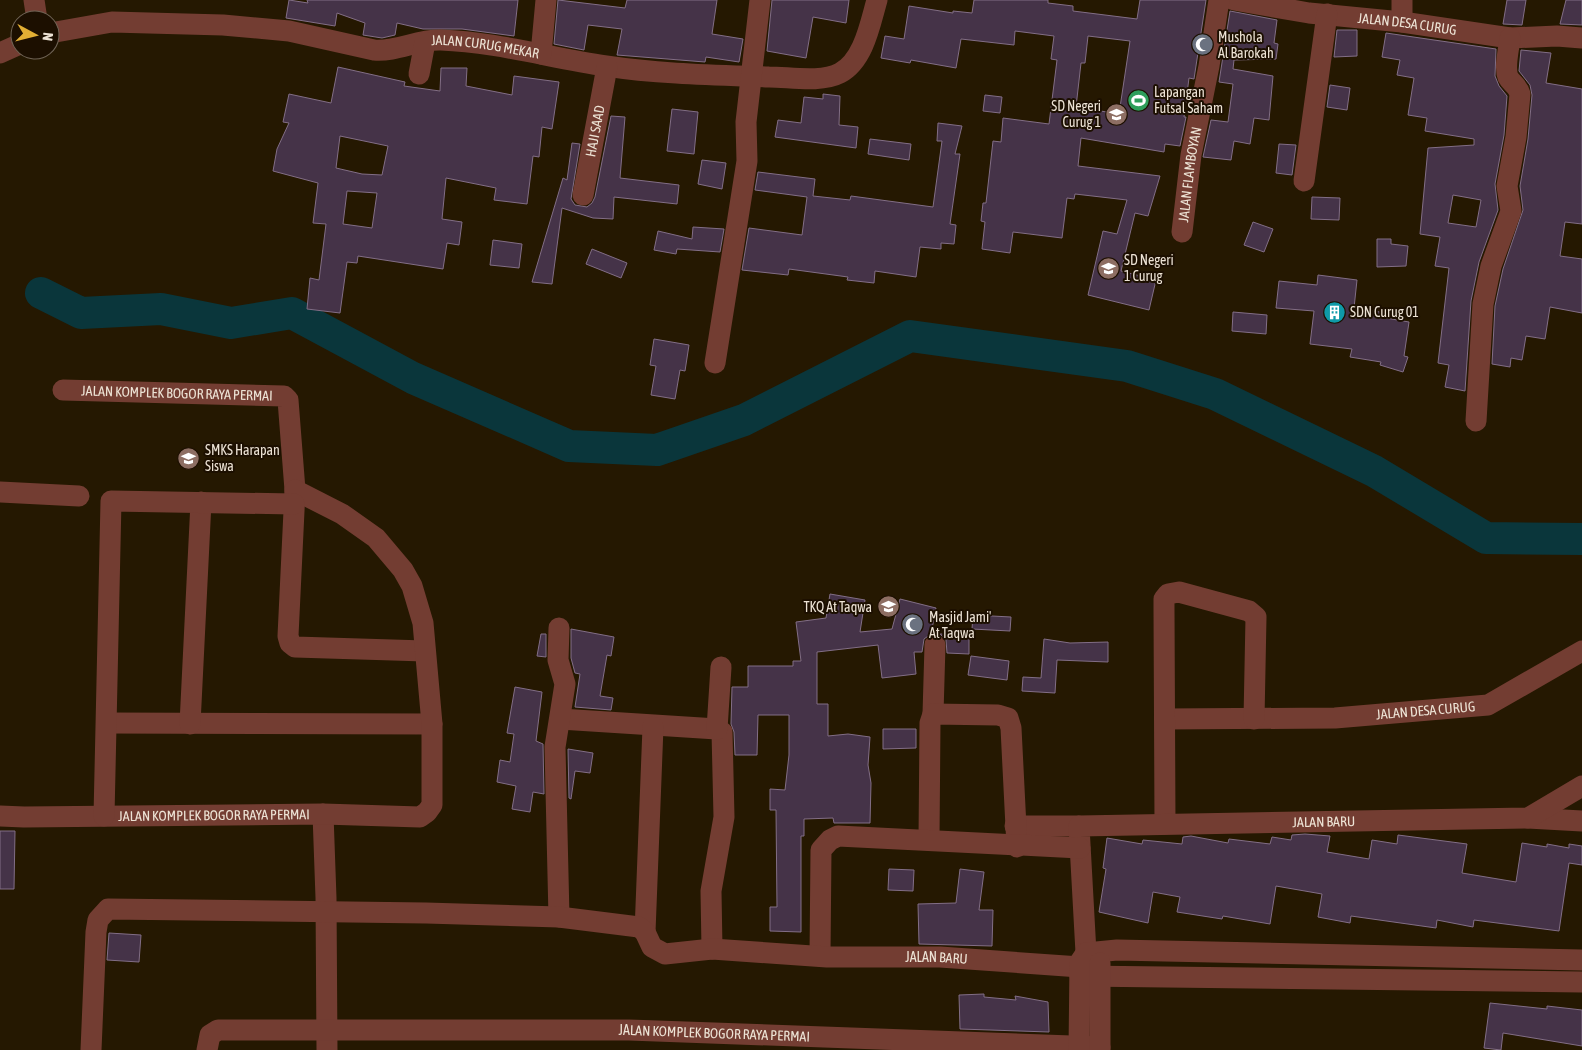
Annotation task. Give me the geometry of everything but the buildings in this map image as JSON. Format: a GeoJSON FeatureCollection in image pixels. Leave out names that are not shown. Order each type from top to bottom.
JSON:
{"type":"FeatureCollection","features":[{"type":"Feature","properties":{"kind":"street"},"geometry":{"type":"LineString","coordinates":[[541,54],[546,0]]}},
{"type":"Feature","properties":{"kind":"street"},"geometry":{"type":"LineString","coordinates":[[715,363],[747,161],[746,122],[760,0]]}},
{"type":"Feature","properties":{"kind":"street","name":"JALAN CURUG MEKAR"},"geometry":{"type":"LineString","coordinates":[[60,31],[112,22],[266,28],[384,51],[440,40],[541,54],[607,66],[752,76],[815,78],[841,72],[861,49],[877,0]]}},
{"type":"Feature","properties":{"kind":"street","name":"JALAN FLAMBOYAN"},"geometry":{"type":"LineString","coordinates":[[1182,232],[1191,155],[1209,66],[1219,0]]}},
{"type":"Feature","properties":{"kind":"street","name":"JALAN DESA CURUG"},"geometry":{"type":"LineString","coordinates":[[1234,0],[1510,38],[1557,36],[1582,38]]}},
{"type":"Feature","properties":{"kind":"street"},"geometry":{"type":"LineString","coordinates":[[1402,0],[1402,22]]}},
{"type":"Feature","properties":{"kind":"street"},"geometry":{"type":"LineString","coordinates":[[1304,181],[1327,14]]}},
{"type":"Feature","properties":{"kind":"street"},"geometry":{"type":"LineString","coordinates":[[1476,421],[1483,304],[1491,266],[1511,212],[1507,186],[1516,136],[1520,94],[1518,88],[1509,79],[1507,72],[1510,38]]}},
{"type":"Feature","properties":{"kind":"street"},"geometry":{"type":"LineString","coordinates":[[419,74],[425,42]]}},
{"type":"Feature","properties":{"kind":"street","name":"HAJI SAAD"},"geometry":{"type":"LineString","coordinates":[[583,195],[607,66]]}},
{"type":"Feature","properties":{"kind":"street","name":"JALAN KOMPLEK BOGOR RAYA PERMAI"},"geometry":{"type":"LineString","coordinates":[[63,390],[284,396],[288,400],[295,497],[288,636],[290,643],[295,647],[425,651]]}},
{"type":"Feature","properties":{"kind":"street","name":"JALAN KOMPLEK BOGOR RAYA PERMAI"},"geometry":{"type":"LineString","coordinates":[[0,492],[95,499],[201,502],[295,497],[342,514],[357,524],[376,538],[394,559],[412,586],[420,610],[432,724],[433,784],[432,805],[420,817],[323,814],[0,816]]}},
{"type":"Feature","properties":{"kind":"street","name":"JALAN KOMPLEK BOGOR RAYA PERMAI"},"geometry":{"type":"LineString","coordinates":[[95,499],[107,723],[104,816]]}},
{"type":"Feature","properties":{"kind":"street"},"geometry":{"type":"LineString","coordinates":[[190,724],[201,502]]}},
{"type":"Feature","properties":{"kind":"street"},"geometry":{"type":"LineString","coordinates":[[1164,824],[1164,599],[1168,594],[1179,592],[1249,611],[1256,617],[1254,719]]}},
{"type":"Feature","properties":{"kind":"street"},"geometry":{"type":"LineString","coordinates":[[559,628],[558,660],[565,684],[555,746],[554,783],[558,827],[559,917]]}},
{"type":"Feature","properties":{"kind":"street"},"geometry":{"type":"LineString","coordinates":[[929,840],[930,723],[933,714],[935,645]]}},
{"type":"Feature","properties":{"kind":"street","name":"JALAN DESA CURUG"},"geometry":{"type":"LineString","coordinates":[[1165,719],[1335,718],[1488,705],[1582,651]]}},
{"type":"Feature","properties":{"kind":"street"},"geometry":{"type":"LineString","coordinates":[[717,729],[721,667]]}},
{"type":"Feature","properties":{"kind":"street"},"geometry":{"type":"LineString","coordinates":[[933,714],[972,713],[998,715],[1008,718],[1011,728],[1016,836]]}},
{"type":"Feature","properties":{"kind":"street"},"geometry":{"type":"LineString","coordinates":[[91,1050],[96,932],[98,920],[108,909],[559,917],[632,924],[645,932],[652,947],[665,954],[712,949],[711,891],[724,817],[722,732],[717,729],[560,719]]}},
{"type":"Feature","properties":{"kind":"street"},"geometry":{"type":"LineString","coordinates":[[107,723],[432,724]]}},
{"type":"Feature","properties":{"kind":"street"},"geometry":{"type":"LineString","coordinates":[[645,932],[653,726]]}},
{"type":"Feature","properties":{"kind":"street","name":"JALAN BARU"},"geometry":{"type":"LineString","coordinates":[[1016,836],[1079,826],[1528,818],[1582,786]]}},
{"type":"Feature","properties":{"kind":"street","name":"JALAN KOMPLEK BOGOR RAYA PERMAI"},"geometry":{"type":"LineString","coordinates":[[323,814],[326,898],[327,1041],[629,1030],[945,1045],[1090,1048]]}},
{"type":"Feature","properties":{"kind":"street"},"geometry":{"type":"LineString","coordinates":[[1528,818],[1582,821]]}},
{"type":"Feature","properties":{"kind":"street"},"geometry":{"type":"LineString","coordinates":[[1079,826],[1089,961],[1090,1048]]}},
{"type":"Feature","properties":{"kind":"street"},"geometry":{"type":"LineString","coordinates":[[820,956],[821,850],[830,840],[838,836],[929,840],[1016,836],[1080,848]]}},
{"type":"Feature","properties":{"kind":"street","name":"JALAN BARU"},"geometry":{"type":"LineString","coordinates":[[712,949],[820,956],[1089,961]]}},
{"type":"Feature","properties":{"kind":"street"},"geometry":{"type":"LineString","coordinates":[[1089,961],[1387,957],[1582,960]]}},
{"type":"Feature","properties":{"kind":"street"},"geometry":{"type":"LineString","coordinates":[[1387,957],[1388,980]]}},
{"type":"Feature","properties":{"kind":"street"},"geometry":{"type":"LineString","coordinates":[[1089,961],[1388,980],[1582,982]]}},
{"type":"Feature","properties":{"kind":"street"},"geometry":{"type":"LineString","coordinates":[[207,1050],[210,1035],[218,1030],[327,1041]]}},
{"type":"Feature","properties":{"kind":"waterway"},"geometry":{"type":"LineString","coordinates":[[41,293],[81,313],[161,309],[231,323],[292,313],[413,378],[569,446],[657,450],[744,420],[910,336],[1127,366],[1215,394],[1374,471],[1486,538],[1582,539]]}},
{"type":"Feature","properties":{"kind":"place","name":"Mushola Al Barokah"},"geometry":{"type":"Point","coordinates":[1202,45]}},
{"type":"Feature","properties":{"kind":"place","name":"Lapangan Futsal Saham"},"geometry":{"type":"Point","coordinates":[1138,100]}},
{"type":"Feature","properties":{"kind":"place","name":"SD Negeri Curug 1"},"geometry":{"type":"Point","coordinates":[1117,114]}},
{"type":"Feature","properties":{"kind":"place","name":"SD Negeri 1 Curug"},"geometry":{"type":"Point","coordinates":[1108,268]}},
{"type":"Feature","properties":{"kind":"place","name":"SDN Curug 01"},"geometry":{"type":"Point","coordinates":[1334,312]}},
{"type":"Feature","properties":{"kind":"place","name":"SMKS Harapan Siswa"},"geometry":{"type":"Point","coordinates":[189,458]}},
{"type":"Feature","properties":{"kind":"place","name":"TKQ At Taqwa"},"geometry":{"type":"Point","coordinates":[888,607]}},
{"type":"Feature","properties":{"kind":"place","name":"Masjid Jami' At Taqwa"},"geometry":{"type":"Point","coordinates":[913,625]}}]}
